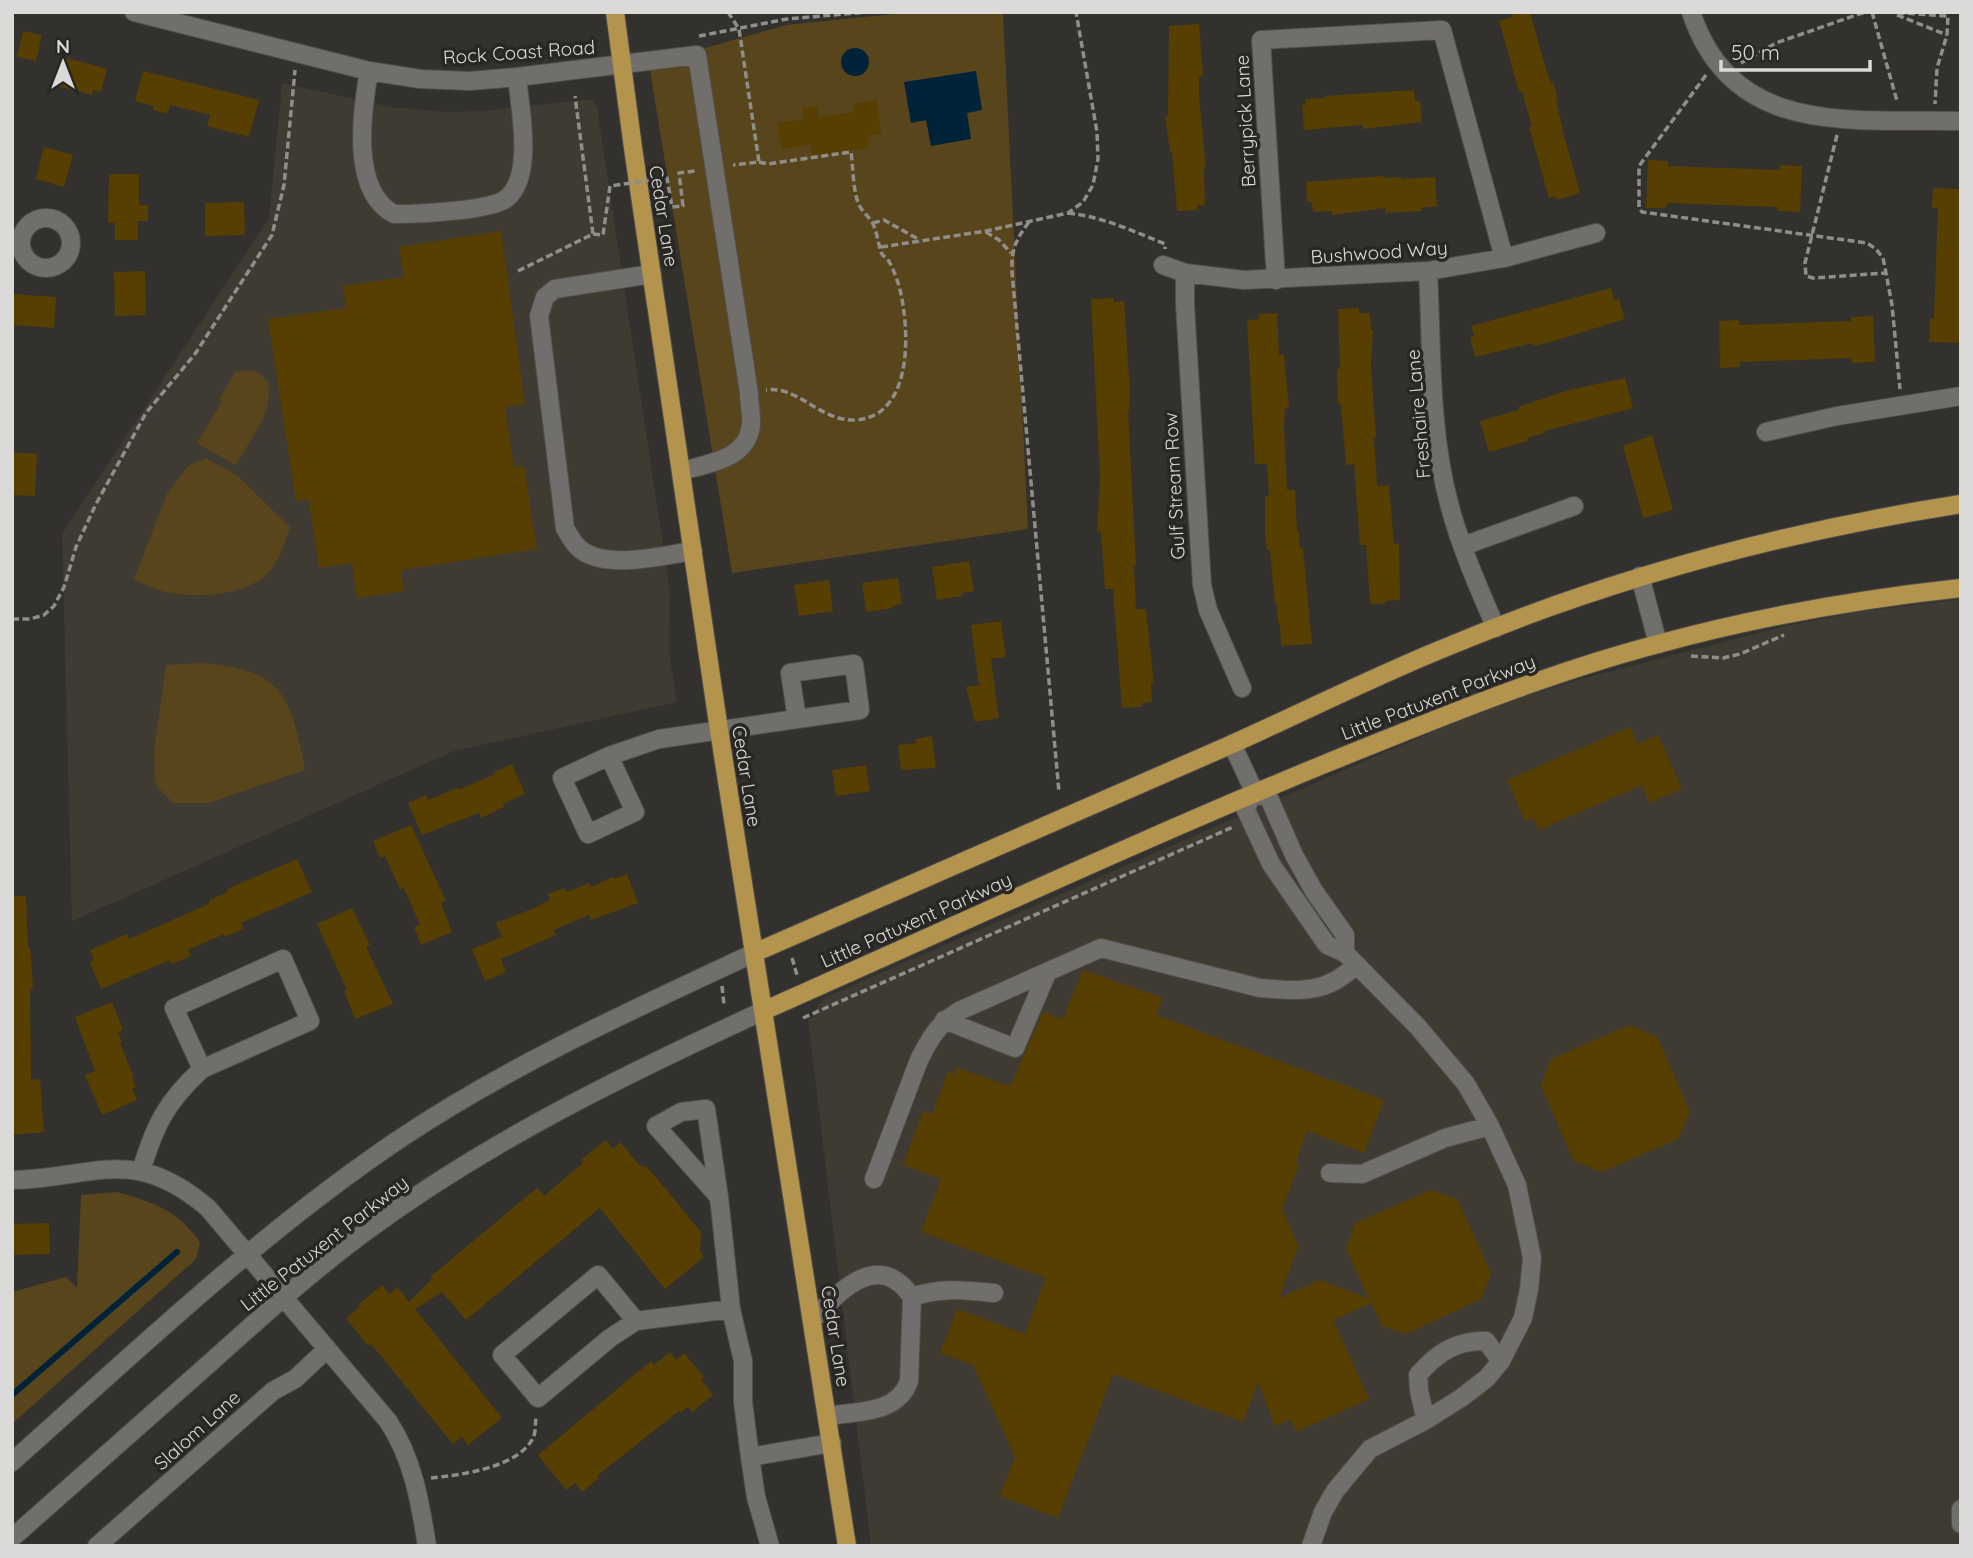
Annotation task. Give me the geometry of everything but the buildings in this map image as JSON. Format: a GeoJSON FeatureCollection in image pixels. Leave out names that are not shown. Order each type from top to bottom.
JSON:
{"type":"FeatureCollection","features":[{"type":"Feature","properties":{"kind":"main road","name":"Cedar Lane"},"geometry":{"type":"LineString","coordinates":[[615,12],[719,730],[847,1546]]}},
{"type":"Feature","properties":{"kind":"main road","name":"Little Patuxent Parkway"},"geometry":{"type":"LineString","coordinates":[[754,953],[1232,744],[1437,651],[1496,628],[1640,576],[1822,528],[1961,504]]}},
{"type":"Feature","properties":{"kind":"main road","name":"Little Patuxent Parkway"},"geometry":{"type":"LineString","coordinates":[[763,1011],[1255,793],[1457,710],[1576,668],[1658,644],[1853,601],[1961,587]]}},
{"type":"Feature","properties":{"kind":"street","name":"Rock Coast Road"},"geometry":{"type":"LineString","coordinates":[[134,12],[165,16],[297,54],[369,71],[420,79],[470,81],[517,77],[697,55],[714,168]]}},
{"type":"Feature","properties":{"kind":"street"},"geometry":{"type":"LineString","coordinates":[[1691,12],[1696,27],[1721,66],[1746,92],[1766,103],[1825,119],[1961,121]]}},
{"type":"Feature","properties":{"kind":"street","name":"Berrypick Lane"},"geometry":{"type":"LineString","coordinates":[[1276,280],[1261,40],[1442,30],[1504,258]]}},
{"type":"Feature","properties":{"kind":"street"},"geometry":{"type":"LineString","coordinates":[[369,71],[362,112],[364,159],[377,200],[394,214],[479,207],[497,204],[509,197],[521,173],[523,159],[517,77]]}},
{"type":"Feature","properties":{"kind":"street"},"geometry":{"type":"LineString","coordinates":[[682,471],[728,458],[741,449],[748,438],[751,423],[749,393],[714,168]]}},
{"type":"Feature","properties":{"kind":"street","name":"Bushwood Way"},"geometry":{"type":"LineString","coordinates":[[1163,265],[1185,273],[1244,280],[1429,271],[1504,258],[1596,233]]}},
{"type":"Feature","properties":{"kind":"street","name":"Freshaire Lane"},"geometry":{"type":"LineString","coordinates":[[1429,271],[1437,430],[1450,508],[1462,546],[1496,628]]}},
{"type":"Feature","properties":{"kind":"street","name":"Gulf Stream Row"},"geometry":{"type":"LineString","coordinates":[[1185,273],[1202,585],[1208,610],[1241,688]]}},
{"type":"Feature","properties":{"kind":"street"},"geometry":{"type":"LineString","coordinates":[[652,274],[555,289],[545,297],[539,316],[565,528],[573,544],[589,555],[604,559],[620,560],[693,551]]}},
{"type":"Feature","properties":{"kind":"street"},"geometry":{"type":"LineString","coordinates":[[1766,432],[1961,396]]}},
{"type":"Feature","properties":{"kind":"street"},"geometry":{"type":"LineString","coordinates":[[1462,546],[1574,506]]}},
{"type":"Feature","properties":{"kind":"street"},"geometry":{"type":"LineString","coordinates":[[1640,576],[1658,644]]}},
{"type":"Feature","properties":{"kind":"street"},"geometry":{"type":"LineString","coordinates":[[609,756],[635,812],[588,834],[562,778],[609,756],[659,739],[860,710],[854,664],[790,673],[797,719]]}},
{"type":"Feature","properties":{"kind":"street"},"geometry":{"type":"LineString","coordinates":[[874,1179],[919,1060],[944,1020],[1101,948],[1260,988],[1324,988],[1341,979],[1350,959],[1345,935],[1314,891],[1294,855],[1269,798],[1255,793],[1232,744]]}},
{"type":"Feature","properties":{"kind":"street"},"geometry":{"type":"LineString","coordinates":[[1255,793],[1245,808],[1271,864],[1327,945],[1350,959],[1445,1057],[1466,1084],[1490,1126],[1517,1185],[1532,1258],[1529,1289],[1522,1318],[1501,1361],[1487,1378],[1461,1398],[1370,1449],[1335,1491],[1323,1512],[1311,1546]]}},
{"type":"Feature","properties":{"kind":"street","name":"Little Patuxent Parkway"},"geometry":{"type":"LineString","coordinates":[[12,1462],[246,1254],[397,1141],[468,1096],[558,1047],[754,953]]}},
{"type":"Feature","properties":{"kind":"street"},"geometry":{"type":"LineString","coordinates":[[141,1171],[151,1136],[160,1119],[174,1096],[202,1069],[310,1021],[283,959],[174,1008],[202,1069]]}},
{"type":"Feature","properties":{"kind":"street"},"geometry":{"type":"LineString","coordinates":[[944,1020],[1015,1048],[1047,973]]}},
{"type":"Feature","properties":{"kind":"street","name":"Little Patuxent Parkway"},"geometry":{"type":"LineString","coordinates":[[12,1538],[284,1297],[364,1233],[492,1147],[637,1069],[763,1011]]}},
{"type":"Feature","properties":{"kind":"street"},"geometry":{"type":"LineString","coordinates":[[719,1197],[656,1126],[681,1112],[706,1109],[719,1197],[731,1310],[743,1361],[743,1402],[750,1457],[756,1497],[770,1546]]}},
{"type":"Feature","properties":{"kind":"street"},"geometry":{"type":"LineString","coordinates":[[1330,1173],[1362,1174],[1445,1138],[1490,1126]]}},
{"type":"Feature","properties":{"kind":"street"},"geometry":{"type":"LineString","coordinates":[[12,1180],[92,1169],[141,1171],[166,1178],[190,1192],[208,1208],[388,1421],[401,1441],[415,1480],[427,1546]]}},
{"type":"Feature","properties":{"kind":"street"},"geometry":{"type":"LineString","coordinates":[[636,1321],[598,1275],[502,1355],[538,1398],[610,1338],[636,1321],[731,1310]]}},
{"type":"Feature","properties":{"kind":"street"},"geometry":{"type":"LineString","coordinates":[[812,1320],[853,1281],[869,1276],[889,1277],[905,1286],[912,1297],[909,1381],[905,1393],[896,1401],[880,1408],[827,1416]]}},
{"type":"Feature","properties":{"kind":"street"},"geometry":{"type":"LineString","coordinates":[[912,1297],[930,1290],[946,1289],[994,1293]]}},
{"type":"Feature","properties":{"kind":"street"},"geometry":{"type":"LineString","coordinates":[[1426,1420],[1418,1375],[1432,1360],[1469,1340],[1486,1341],[1501,1361]]}},
{"type":"Feature","properties":{"kind":"street","name":"Slalom Lane"},"geometry":{"type":"LineString","coordinates":[[97,1546],[273,1391],[295,1379],[327,1349]]}},
{"type":"Feature","properties":{"kind":"street"},"geometry":{"type":"LineString","coordinates":[[750,1457],[832,1443]]}},
{"type":"Feature","properties":{"kind":"path"},"geometry":{"type":"LineString","coordinates":[[728,12],[739,29],[759,162]]}},
{"type":"Feature","properties":{"kind":"path"},"geometry":{"type":"LineString","coordinates":[[691,38],[787,19],[868,12]]}},
{"type":"Feature","properties":{"kind":"path"},"geometry":{"type":"LineString","coordinates":[[1068,213],[1083,202],[1093,185],[1098,159],[1097,132],[1076,12]]}},
{"type":"Feature","properties":{"kind":"path"},"geometry":{"type":"LineString","coordinates":[[1865,12],[1776,43],[1721,66],[1639,166],[1639,208],[1642,212],[1867,243],[1876,249],[1883,258],[1892,305],[1902,405]]}},
{"type":"Feature","properties":{"kind":"path"},"geometry":{"type":"LineString","coordinates":[[1872,12],[1902,120]]}},
{"type":"Feature","properties":{"kind":"path"},"geometry":{"type":"LineString","coordinates":[[1889,13],[1947,35]]}},
{"type":"Feature","properties":{"kind":"path"},"geometry":{"type":"LineString","coordinates":[[1889,13],[1948,16],[1947,35],[1937,68],[1934,120]]}},
{"type":"Feature","properties":{"kind":"path"},"geometry":{"type":"LineString","coordinates":[[12,618],[44,615],[54,606],[64,587],[76,547],[96,504],[146,413],[195,354],[272,235],[284,184],[297,54]]}},
{"type":"Feature","properties":{"kind":"path"},"geometry":{"type":"LineString","coordinates":[[575,96],[593,234]]}},
{"type":"Feature","properties":{"kind":"path"},"geometry":{"type":"LineString","coordinates":[[1840,119],[1805,263],[1806,275],[1813,278],[1886,273]]}},
{"type":"Feature","properties":{"kind":"path"},"geometry":{"type":"LineString","coordinates":[[519,271],[593,234],[603,235],[610,186],[667,178],[671,207],[683,206],[679,173],[850,152],[859,205],[873,223],[882,255],[888,261],[900,288],[905,362],[898,390],[887,406],[871,416],[855,420],[820,412],[802,400],[775,389],[749,393]]}},
{"type":"Feature","properties":{"kind":"path"},"geometry":{"type":"LineString","coordinates":[[881,247],[986,231],[1068,213],[1115,223],[1165,244],[1163,265]]}},
{"type":"Feature","properties":{"kind":"path"},"geometry":{"type":"LineString","coordinates":[[873,223],[884,220],[918,240]]}},
{"type":"Feature","properties":{"kind":"path"},"geometry":{"type":"LineString","coordinates":[[1029,222],[1016,238],[1011,253],[1059,792]]}},
{"type":"Feature","properties":{"kind":"path"},"geometry":{"type":"LineString","coordinates":[[986,231],[1011,253]]}},
{"type":"Feature","properties":{"kind":"path"},"geometry":{"type":"LineString","coordinates":[[1687,657],[1723,658],[1740,654],[1787,634]]}},
{"type":"Feature","properties":{"kind":"path"},"geometry":{"type":"LineString","coordinates":[[803,1018],[1239,825]]}},
{"type":"Feature","properties":{"kind":"path"},"geometry":{"type":"LineString","coordinates":[[792,958],[799,981]]}},
{"type":"Feature","properties":{"kind":"path"},"geometry":{"type":"LineString","coordinates":[[721,982],[724,1005]]}},
{"type":"Feature","properties":{"kind":"path"},"geometry":{"type":"LineString","coordinates":[[415,1480],[476,1471],[500,1464],[520,1453],[534,1438],[538,1398]]}},
{"type":"Feature","properties":{"kind":"shaded area"},"geometry":{"type":"Polygon","coordinates":[[[914,12],[1003,12],[1028,529],[732,573],[649,64],[786,25],[914,12]]]}},
{"type":"Feature","properties":{"kind":"shaded area"},"geometry":{"type":"Polygon","coordinates":[[[282,83],[391,107],[444,112],[482,111],[592,99],[597,107],[670,592],[669,651],[677,702],[454,751],[72,921],[62,534],[269,218],[282,83]]]}},
{"type":"Feature","properties":{"kind":"shaded area"},"geometry":{"type":"Polygon","coordinates":[[[254,370],[268,381],[268,404],[260,425],[235,465],[197,443],[222,402],[219,400],[235,372],[254,370]]]}},
{"type":"Feature","properties":{"kind":"shaded area"},"geometry":{"type":"Polygon","coordinates":[[[206,458],[238,476],[290,527],[276,562],[259,580],[233,591],[217,594],[171,593],[134,579],[167,494],[189,465],[206,458]]]}},
{"type":"Feature","properties":{"kind":"shaded area"},"geometry":{"type":"Polygon","coordinates":[[[1961,599],[1961,1546],[871,1546],[808,1019],[813,1017],[826,997],[1459,720],[1519,698],[1782,627],[1858,612],[1961,599]]]}},
{"type":"Feature","properties":{"kind":"shaded area"},"geometry":{"type":"Polygon","coordinates":[[[201,663],[250,672],[266,680],[278,691],[288,705],[305,770],[208,803],[173,803],[155,784],[154,751],[166,665],[201,663]]]}},
{"type":"Feature","properties":{"kind":"shaded area"},"geometry":{"type":"Polygon","coordinates":[[[116,1192],[153,1204],[183,1222],[200,1242],[196,1259],[12,1424],[12,1292],[66,1277],[77,1288],[81,1195],[116,1192]]]}},
{"type":"Feature","properties":{"kind":"water"},"geometry":{"type":"Polygon","coordinates":[[[855,48],[865,52],[869,62],[865,72],[855,76],[845,72],[841,62],[845,52],[855,48]]]}},
{"type":"Feature","properties":{"kind":"water"},"geometry":{"type":"Polygon","coordinates":[[[976,71],[982,110],[967,113],[971,139],[931,146],[926,120],[911,123],[904,82],[976,71]]]}},
{"type":"Feature","properties":{"kind":"waterway"},"geometry":{"type":"LineString","coordinates":[[12,1395],[177,1252]]}}]}
